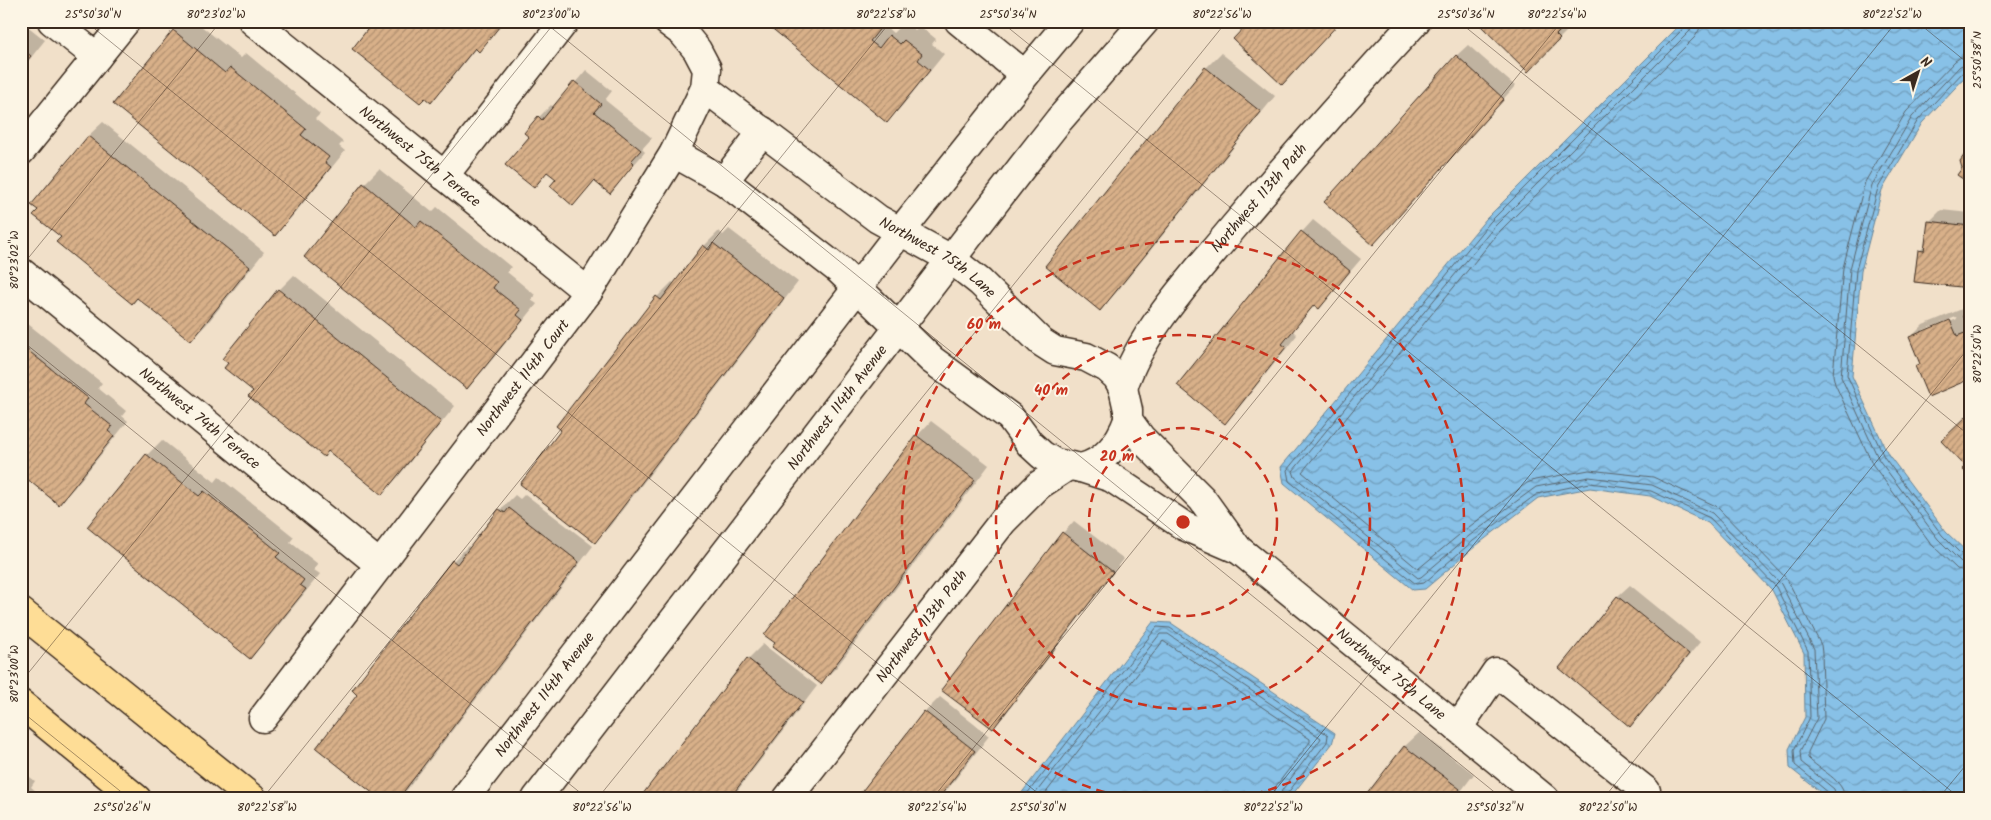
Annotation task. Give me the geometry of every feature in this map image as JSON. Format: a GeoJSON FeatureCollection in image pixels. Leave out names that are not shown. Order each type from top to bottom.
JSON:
{"type":"FeatureCollection","features":[{"type":"Feature","properties":{"kind":"highway"},"geometry":{"type":"LineString","coordinates":[[21,612],[253,799]]}},
{"type":"Feature","properties":{"kind":"highway"},"geometry":{"type":"LineString","coordinates":[[21,704],[137,799]]}},
{"type":"Feature","properties":{"kind":"street"},"geometry":{"type":"LineString","coordinates":[[52,21],[97,57]]}},
{"type":"Feature","properties":{"kind":"street"},"geometry":{"type":"LineString","coordinates":[[21,151],[126,21]]}},
{"type":"Feature","properties":{"kind":"street","name":"Northwest 75th Terrace"},"geometry":{"type":"LineString","coordinates":[[253,21],[588,292]]}},
{"type":"Feature","properties":{"kind":"street"},"geometry":{"type":"LineString","coordinates":[[444,176],[565,21]]}},
{"type":"Feature","properties":{"kind":"street","name":"Northwest 114th Court"},"geometry":{"type":"LineString","coordinates":[[263,718],[588,292],[674,153],[705,88],[707,69],[697,50],[684,33],[667,21]]}},
{"type":"Feature","properties":{"kind":"street"},"geometry":{"type":"LineString","coordinates":[[959,21],[1025,75]]}},
{"type":"Feature","properties":{"kind":"street","name":"Northwest 114th Avenue"},"geometry":{"type":"LineString","coordinates":[[464,799],[900,232],[1070,21]]}},
{"type":"Feature","properties":{"kind":"street","name":"Northwest 114th Avenue"},"geometry":{"type":"LineString","coordinates":[[536,799],[1059,120],[1145,21]]}},
{"type":"Feature","properties":{"kind":"street","name":"Northwest 113th Path"},"geometry":{"type":"LineString","coordinates":[[1123,388],[1128,372],[1148,334],[1210,255],[1331,113],[1416,21]]}},
{"type":"Feature","properties":{"kind":"street","name":"Northwest 75th Lane"},"geometry":{"type":"LineString","coordinates":[[705,88],[878,219],[951,259],[980,282],[1042,342],[1055,351],[1086,357],[1099,363],[1117,377],[1123,388],[1128,410],[1128,420],[1142,438],[1202,499],[1238,550]]}},
{"type":"Feature","properties":{"kind":"street"},"geometry":{"type":"LineString","coordinates":[[724,181],[763,131]]}},
{"type":"Feature","properties":{"kind":"street","name":"Northwest 75th Lane"},"geometry":{"type":"LineString","coordinates":[[674,153],[724,181],[839,270],[932,360],[1010,417],[1030,444],[1042,455],[1055,463],[1112,478],[1184,526],[1238,550],[1458,728],[1527,793]]}},
{"type":"Feature","properties":{"kind":"street","name":"Northwest 74th Terrace"},"geometry":{"type":"LineString","coordinates":[[21,272],[380,565]]}},
{"type":"Feature","properties":{"kind":"street","name":"Northwest 113th Path"},"geometry":{"type":"LineString","coordinates":[[787,799],[1003,521],[1038,486],[1075,467],[1092,465],[1115,446],[1128,420]]}},
{"type":"Feature","properties":{"kind":"street"},"geometry":{"type":"LineString","coordinates":[[1458,728],[1496,672],[1646,791],[1641,799]]}},
{"type":"Feature","properties":{"kind":"water"},"geometry":{"type":"Polygon","coordinates":[[[1684,21],[1970,21],[1970,72],[1922,123],[1882,190],[1861,271],[1852,376],[1888,454],[1946,532],[1970,555],[1970,799],[1829,799],[1790,768],[1789,749],[1805,717],[1804,653],[1772,590],[1708,523],[1650,496],[1590,488],[1538,498],[1477,545],[1425,589],[1413,590],[1284,483],[1281,467],[1486,219],[1684,21]]]}},
{"type":"Feature","properties":{"kind":"water"},"geometry":{"type":"Polygon","coordinates":[[[1153,622],[1171,623],[1335,733],[1332,744],[1289,799],[1017,799],[1153,622]]]}},
{"type":"Feature","properties":{"kind":"building"},"geometry":{"type":"Polygon","coordinates":[[[374,21],[504,21],[479,52],[475,48],[431,103],[425,98],[420,103],[352,49],[374,21]]]}},
{"type":"Feature","properties":{"kind":"building"},"geometry":{"type":"Polygon","coordinates":[[[763,21],[876,21],[882,26],[870,41],[879,48],[889,35],[900,44],[904,40],[922,54],[918,60],[930,70],[887,123],[763,21]]]}},
{"type":"Feature","properties":{"kind":"building"},"geometry":{"type":"Polygon","coordinates":[[[1250,21],[1341,21],[1282,85],[1233,39],[1250,21]]]}},
{"type":"Feature","properties":{"kind":"building"},"geometry":{"type":"Polygon","coordinates":[[[1483,21],[1570,21],[1556,35],[1560,39],[1528,72],[1480,25],[1483,21]]]}},
{"type":"Feature","properties":{"kind":"building"},"geometry":{"type":"Polygon","coordinates":[[[173,30],[225,73],[230,67],[306,129],[301,135],[329,157],[325,162],[331,167],[275,236],[113,104],[173,30]]]}},
{"type":"Feature","properties":{"kind":"building"},"geometry":{"type":"Polygon","coordinates":[[[21,48],[31,56],[21,68],[21,48]]]}},
{"type":"Feature","properties":{"kind":"building"},"geometry":{"type":"Polygon","coordinates":[[[1456,55],[1504,99],[1373,245],[1324,202],[1456,55]]]}},
{"type":"Feature","properties":{"kind":"building"},"geometry":{"type":"Polygon","coordinates":[[[1205,67],[1261,112],[1100,311],[1045,266],[1205,67]]]}},
{"type":"Feature","properties":{"kind":"building"},"geometry":{"type":"Polygon","coordinates":[[[574,81],[601,104],[594,112],[641,150],[631,161],[634,164],[610,194],[594,181],[573,206],[550,186],[556,179],[547,172],[534,188],[505,165],[529,137],[524,133],[538,116],[542,120],[574,81]]]}},
{"type":"Feature","properties":{"kind":"building"},"geometry":{"type":"Polygon","coordinates":[[[88,136],[250,267],[191,341],[137,298],[132,304],[56,242],[61,237],[33,215],[38,210],[31,205],[88,136]]]}},
{"type":"Feature","properties":{"kind":"building"},"geometry":{"type":"Polygon","coordinates":[[[1970,152],[1970,184],[1957,175],[1962,168],[1960,161],[1965,154],[1970,152]]]}},
{"type":"Feature","properties":{"kind":"building"},"geometry":{"type":"Polygon","coordinates":[[[363,183],[416,227],[421,221],[497,282],[493,288],[521,310],[517,315],[523,320],[467,389],[304,257],[363,183]]]}},
{"type":"Feature","properties":{"kind":"building"},"geometry":{"type":"Polygon","coordinates":[[[1928,221],[1970,226],[1970,288],[1914,282],[1918,250],[1924,251],[1928,221]]]}},
{"type":"Feature","properties":{"kind":"building"},"geometry":{"type":"Polygon","coordinates":[[[1301,231],[1350,271],[1319,309],[1314,305],[1282,344],[1286,347],[1225,424],[1177,385],[1301,231]]]}},
{"type":"Feature","properties":{"kind":"building"},"geometry":{"type":"Polygon","coordinates":[[[713,243],[784,298],[595,543],[520,484],[561,430],[556,426],[656,296],[661,300],[703,245],[709,250],[713,243]]]}},
{"type":"Feature","properties":{"kind":"building"},"geometry":{"type":"Polygon","coordinates":[[[278,289],[441,422],[382,495],[328,451],[324,457],[248,396],[253,391],[224,368],[228,363],[222,359],[278,289]]]}},
{"type":"Feature","properties":{"kind":"building"},"geometry":{"type":"Polygon","coordinates":[[[1970,312],[1970,331],[1963,315],[1970,312]]]}},
{"type":"Feature","properties":{"kind":"building"},"geometry":{"type":"Polygon","coordinates":[[[1950,320],[1957,336],[1970,331],[1970,379],[1928,397],[1915,366],[1920,364],[1909,337],[1950,320]]]}},
{"type":"Feature","properties":{"kind":"building"},"geometry":{"type":"Polygon","coordinates":[[[21,345],[88,398],[84,404],[112,426],[108,431],[114,436],[59,505],[21,474],[21,345]]]}},
{"type":"Feature","properties":{"kind":"building"},"geometry":{"type":"Polygon","coordinates":[[[1970,413],[1970,477],[1962,469],[1965,466],[1941,441],[1970,413]]]}},
{"type":"Feature","properties":{"kind":"building"},"geometry":{"type":"Polygon","coordinates":[[[916,435],[975,480],[821,684],[772,647],[775,643],[764,635],[916,435]]]}},
{"type":"Feature","properties":{"kind":"building"},"geometry":{"type":"Polygon","coordinates":[[[146,454],[199,496],[204,491],[280,553],[276,557],[304,580],[300,585],[306,589],[250,659],[87,527],[146,454]]]}},
{"type":"Feature","properties":{"kind":"building"},"geometry":{"type":"Polygon","coordinates":[[[509,508],[579,562],[398,799],[380,799],[316,748],[357,695],[352,690],[452,560],[457,564],[499,509],[505,513],[509,508]]]}},
{"type":"Feature","properties":{"kind":"building"},"geometry":{"type":"Polygon","coordinates":[[[1062,532],[1113,572],[993,729],[941,690],[1062,532]]]}},
{"type":"Feature","properties":{"kind":"building"},"geometry":{"type":"Polygon","coordinates":[[[1617,596],[1689,654],[1630,727],[1559,668],[1617,596]]]}},
{"type":"Feature","properties":{"kind":"building"},"geometry":{"type":"Polygon","coordinates":[[[747,658],[803,702],[729,799],[639,799],[747,658]]]}},
{"type":"Feature","properties":{"kind":"building"},"geometry":{"type":"Polygon","coordinates":[[[924,711],[975,751],[938,799],[856,799],[924,711]]]}},
{"type":"Feature","properties":{"kind":"building"},"geometry":{"type":"Polygon","coordinates":[[[1404,746],[1460,789],[1453,799],[1363,799],[1404,746]]]}}]}
